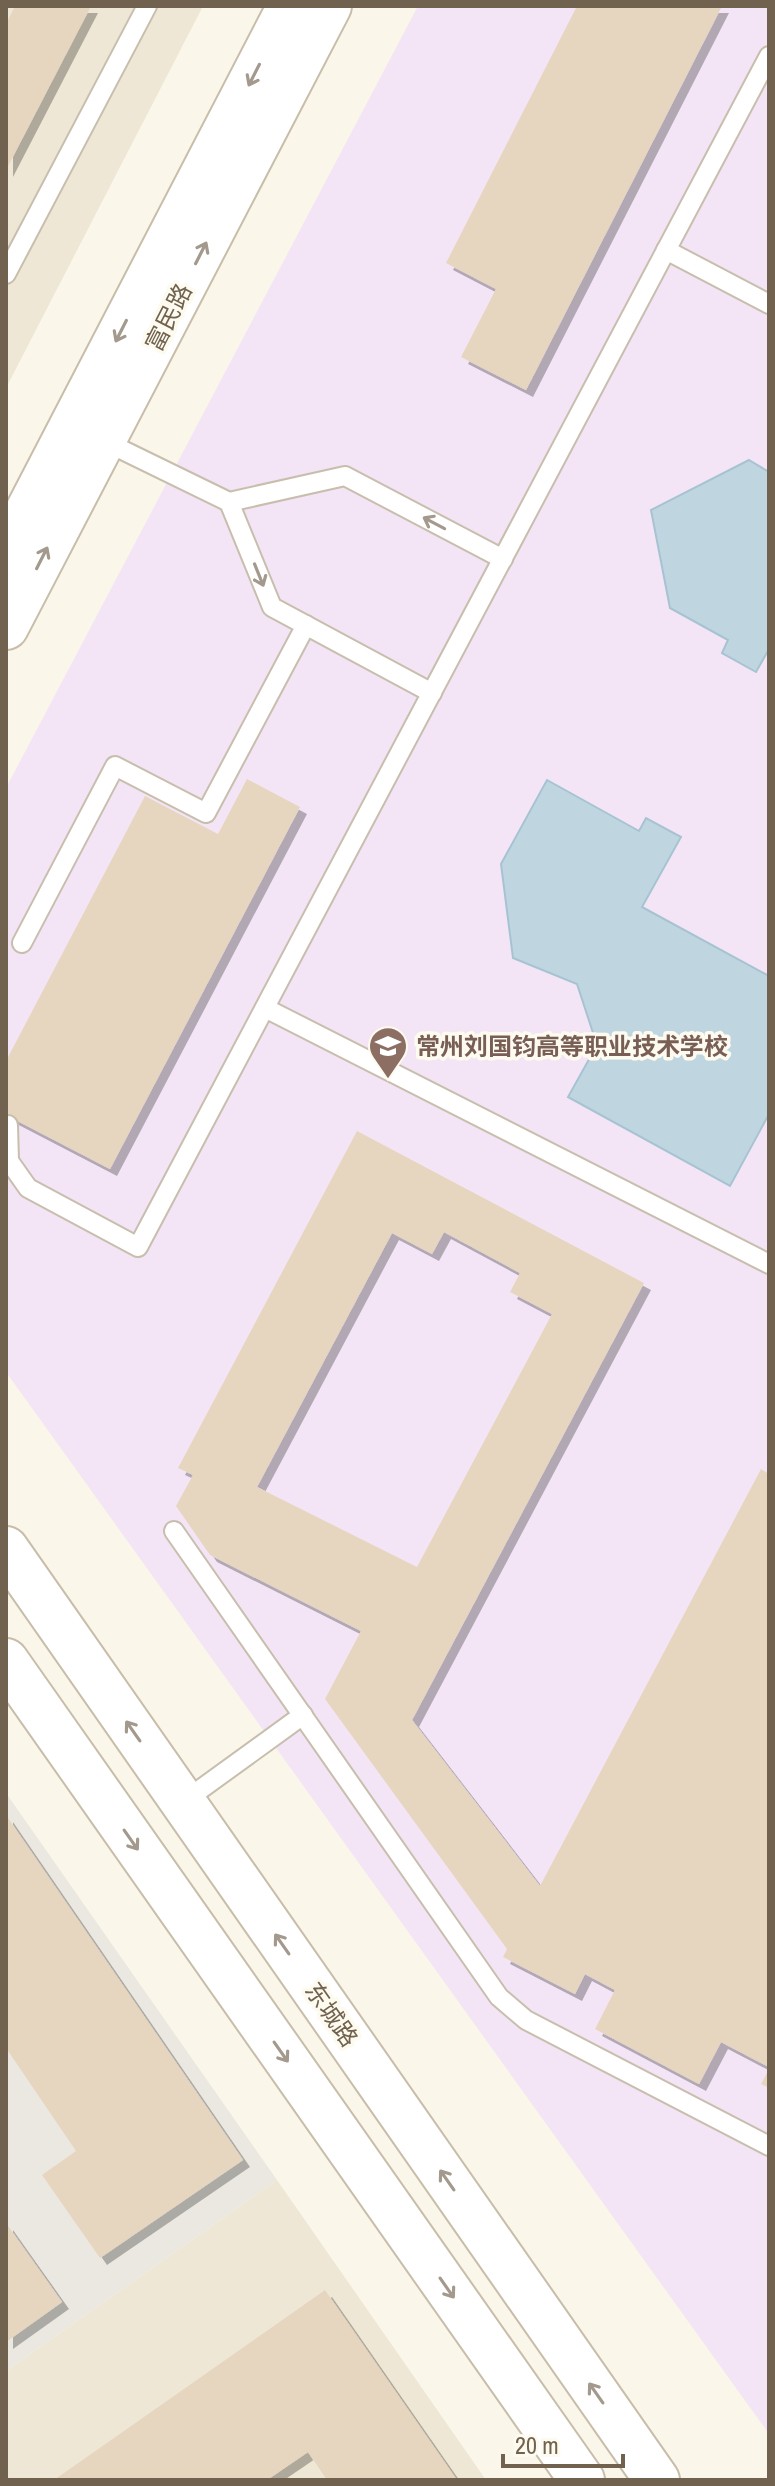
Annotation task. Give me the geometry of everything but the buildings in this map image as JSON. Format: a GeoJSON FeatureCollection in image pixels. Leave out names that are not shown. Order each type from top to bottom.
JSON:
{"type":"FeatureCollection","features":[{"type":"Feature","properties":{"kind":"main road","name":"富民路"},"geometry":{"type":"LineString","coordinates":[[6,627],[88,432],[290,6]]}},
{"type":"Feature","properties":{"kind":"main road","name":"富民路"},"geometry":{"type":"LineString","coordinates":[[6,553],[88,432],[329,6]]}},
{"type":"Feature","properties":{"kind":"main road","name":"东城路"},"geometry":{"type":"LineString","coordinates":[[6,1549],[657,2480]]}},
{"type":"Feature","properties":{"kind":"main road"},"geometry":{"type":"LineString","coordinates":[[6,1661],[582,2480]]}},
{"type":"Feature","properties":{"kind":"lane"},"geometry":{"type":"LineString","coordinates":[[6,274],[147,6]]}},
{"type":"Feature","properties":{"kind":"lane"},"geometry":{"type":"LineString","coordinates":[[8,1125],[9,1161],[28,1188],[138,1247],[769,56]]}},
{"type":"Feature","properties":{"kind":"lane"},"geometry":{"type":"LineString","coordinates":[[666,250],[769,304]]}},
{"type":"Feature","properties":{"kind":"lane"},"geometry":{"type":"LineString","coordinates":[[88,432],[229,502],[345,476],[503,559]]}},
{"type":"Feature","properties":{"kind":"lane"},"geometry":{"type":"LineString","coordinates":[[229,502],[272,607],[432,693]]}},
{"type":"Feature","properties":{"kind":"lane"},"geometry":{"type":"LineString","coordinates":[[22,943],[115,766],[206,813],[306,625]]}},
{"type":"Feature","properties":{"kind":"lane"},"geometry":{"type":"LineString","coordinates":[[265,1008],[769,1264]]}},
{"type":"Feature","properties":{"kind":"lane"},"geometry":{"type":"LineString","coordinates":[[174,1531],[499,1997],[526,2020],[769,2146]]}},
{"type":"Feature","properties":{"kind":"lane"},"geometry":{"type":"LineString","coordinates":[[183,1802],[303,1715]]}},
{"type":"Feature","properties":{"kind":"shaded area"},"geometry":{"type":"Polygon","coordinates":[[[6,6],[203,6],[6,388],[6,6]]]}},
{"type":"Feature","properties":{"kind":"shaded area","name":"常州刘国钧高等职业技术学校"},"geometry":{"type":"Polygon","coordinates":[[[418,6],[769,6],[769,2434],[6,1372],[6,788],[418,6]]]}},
{"type":"Feature","properties":{"kind":"shaded area"},"geometry":{"type":"Polygon","coordinates":[[[6,1793],[277,2180],[6,2371],[6,1793]]]}},
{"type":"Feature","properties":{"kind":"shaded area"},"geometry":{"type":"Polygon","coordinates":[[[277,2180],[486,2480],[6,2480],[6,2371],[277,2180]]]}},
{"type":"Feature","properties":{"kind":"water"},"geometry":{"type":"Polygon","coordinates":[[[749,460],[769,472],[769,649],[756,672],[722,653],[728,640],[670,608],[651,510],[749,460]]]}},
{"type":"Feature","properties":{"kind":"water"},"geometry":{"type":"Polygon","coordinates":[[[547,780],[639,831],[646,818],[681,837],[642,907],[769,976],[769,1114],[730,1186],[568,1097],[597,1045],[577,984],[513,958],[501,864],[547,780]]]}},
{"type":"Feature","properties":{"kind":"place","name":"常州刘国钧高等职业技术学校"},"geometry":{"type":"Point","coordinates":[388,1080]}}]}
